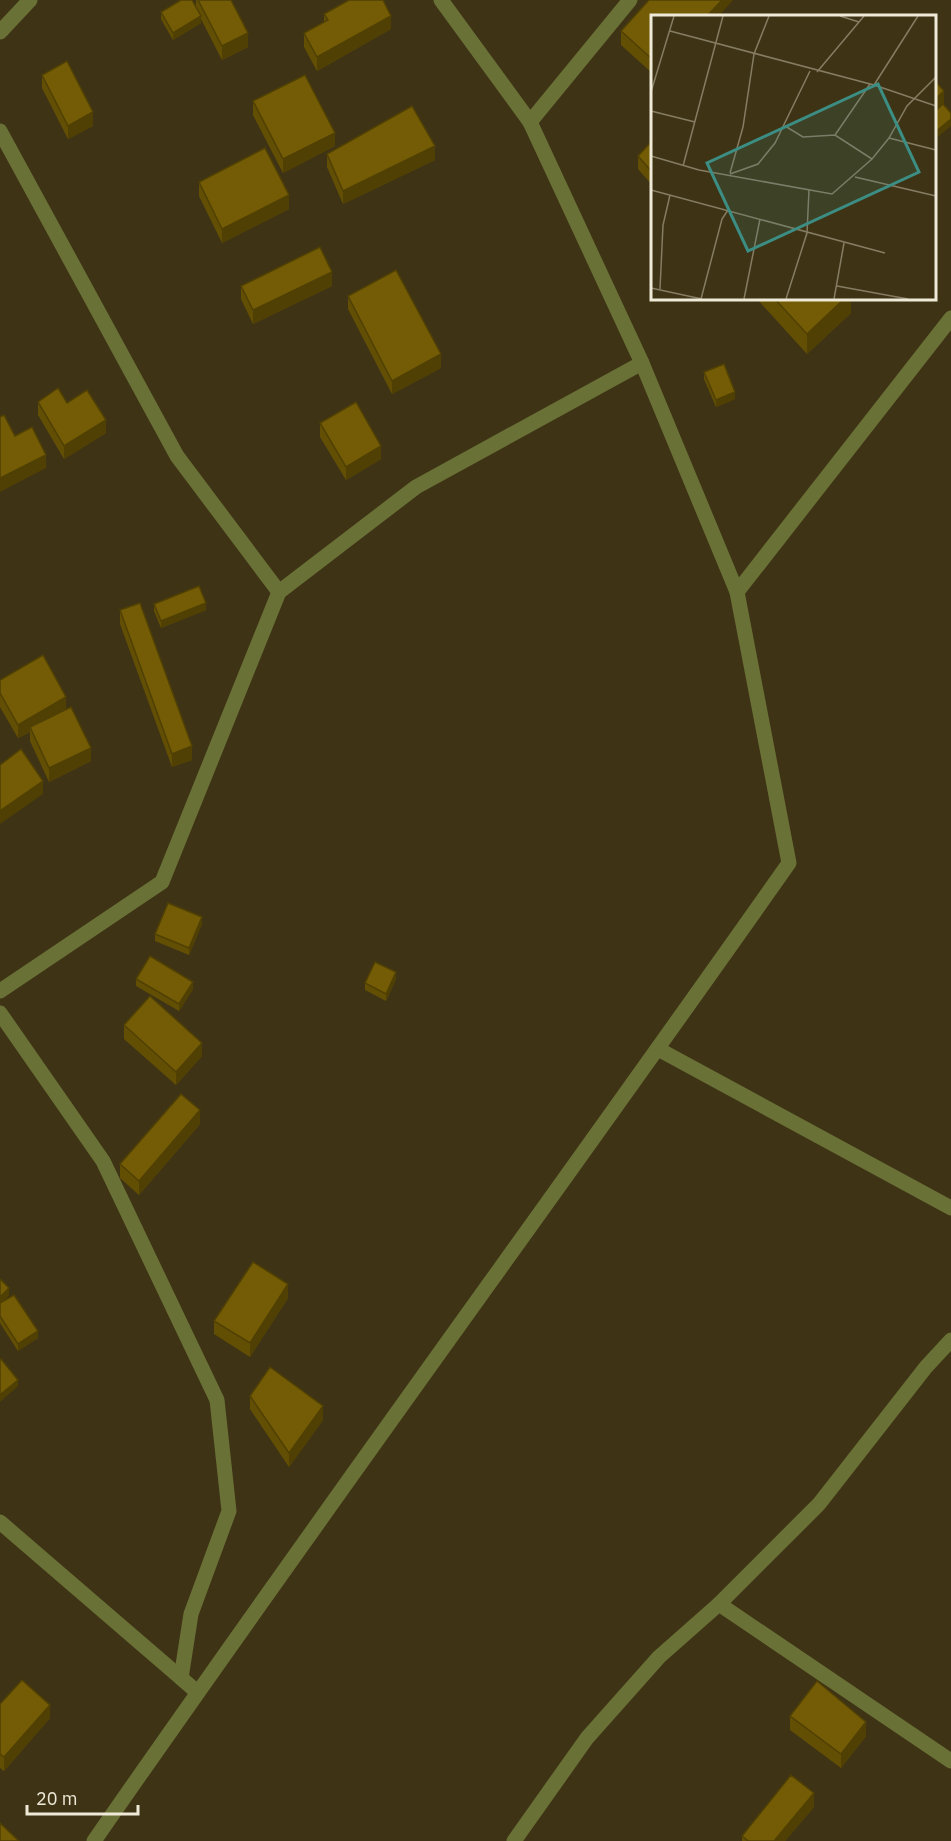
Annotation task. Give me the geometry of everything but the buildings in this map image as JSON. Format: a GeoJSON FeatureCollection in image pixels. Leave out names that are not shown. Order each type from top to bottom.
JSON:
{"type":"FeatureCollection","features":[{"type":"Feature","properties":{"kind":"street"},"geometry":{"type":"LineString","coordinates":[[0,32],[30,0]]}},
{"type":"Feature","properties":{"kind":"street"},"geometry":{"type":"LineString","coordinates":[[94,1841],[197,1692],[789,863],[737,592],[642,363],[530,122],[441,0]]}},
{"type":"Feature","properties":{"kind":"street"},"geometry":{"type":"LineString","coordinates":[[530,122],[630,0]]}},
{"type":"Feature","properties":{"kind":"street"},"geometry":{"type":"LineString","coordinates":[[0,131],[177,456],[279,592]]}},
{"type":"Feature","properties":{"kind":"street"},"geometry":{"type":"LineString","coordinates":[[737,592],[951,318]]}},
{"type":"Feature","properties":{"kind":"street"},"geometry":{"type":"LineString","coordinates":[[0,991],[162,882],[279,592],[416,487],[642,363]]}},
{"type":"Feature","properties":{"kind":"street"},"geometry":{"type":"LineString","coordinates":[[0,1013],[103,1161],[217,1400],[229,1511],[190,1614],[181,1678]]}},
{"type":"Feature","properties":{"kind":"street"},"geometry":{"type":"LineString","coordinates":[[658,1049],[951,1208]]}},
{"type":"Feature","properties":{"kind":"street"},"geometry":{"type":"LineString","coordinates":[[514,1841],[594,1730],[659,1657],[719,1604],[819,1504],[926,1367],[951,1340]]}},
{"type":"Feature","properties":{"kind":"street"},"geometry":{"type":"LineString","coordinates":[[0,1522],[197,1692]]}},
{"type":"Feature","properties":{"kind":"street"},"geometry":{"type":"LineString","coordinates":[[719,1604],[951,1761]]}}]}
